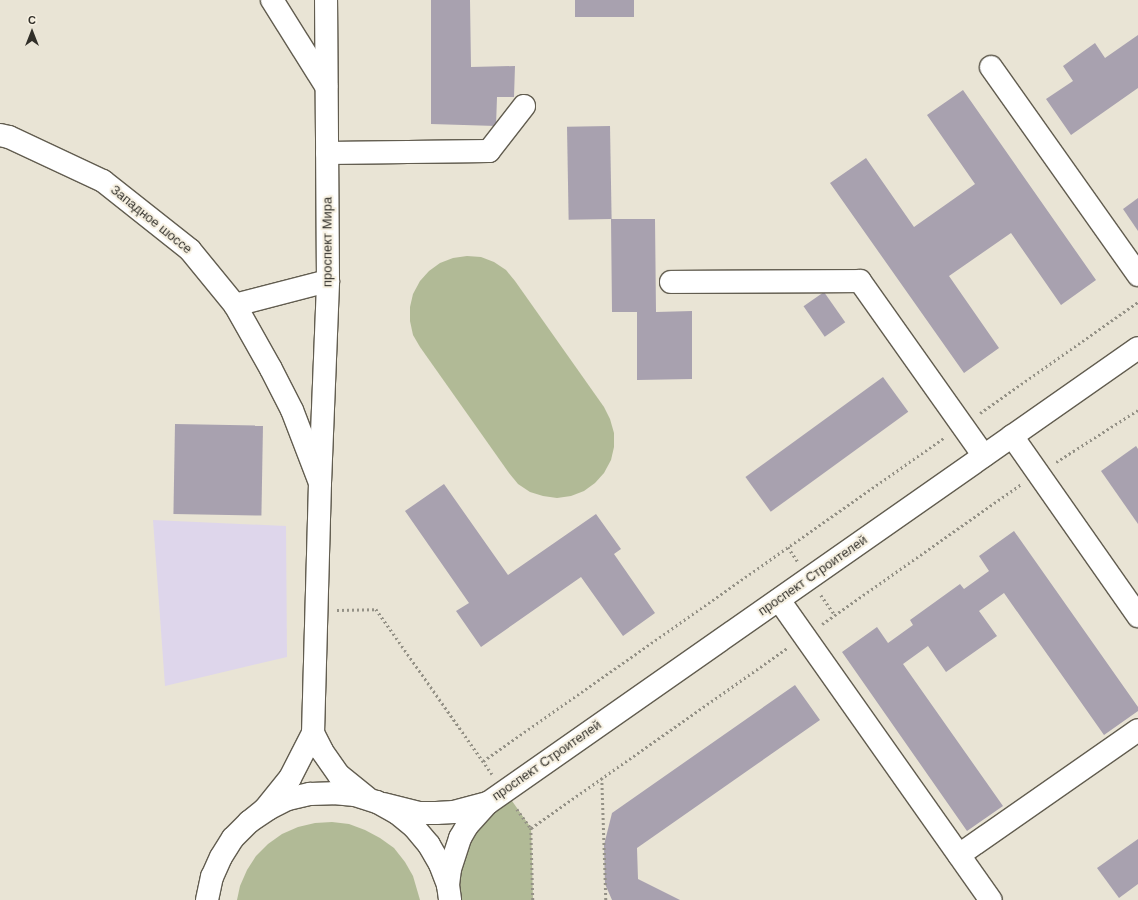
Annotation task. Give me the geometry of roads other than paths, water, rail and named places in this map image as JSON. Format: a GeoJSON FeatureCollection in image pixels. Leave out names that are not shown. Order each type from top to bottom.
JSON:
{"type":"FeatureCollection","features":[{"type":"Feature","properties":{"kind":"street"},"geometry":{"type":"LineString","coordinates":[[272,0],[326,86]]}},
{"type":"Feature","properties":{"kind":"street","name":"проспект Мира"},"geometry":{"type":"LineString","coordinates":[[313,733],[320,483],[328,280],[326,0]]}},
{"type":"Feature","properties":{"kind":"street"},"geometry":{"type":"LineString","coordinates":[[991,67],[1138,275]]}},
{"type":"Feature","properties":{"kind":"street"},"geometry":{"type":"LineString","coordinates":[[327,153],[489,152],[524,106]]}},
{"type":"Feature","properties":{"kind":"street","name":"Западное шоссе"},"geometry":{"type":"LineString","coordinates":[[0,135],[9,137],[103,181],[190,250],[235,305],[271,369],[292,410],[320,483]]}},
{"type":"Feature","properties":{"kind":"street"},"geometry":{"type":"LineString","coordinates":[[235,305],[328,280]]}},
{"type":"Feature","properties":{"kind":"street"},"geometry":{"type":"LineString","coordinates":[[671,282],[860,280],[984,456]]}},
{"type":"Feature","properties":{"kind":"street","name":"проспект Строителей"},"geometry":{"type":"LineString","coordinates":[[488,803],[1138,348]]}},
{"type":"Feature","properties":{"kind":"street"},"geometry":{"type":"LineString","coordinates":[[1012,436],[1138,616]]}},
{"type":"Feature","properties":{"kind":"street"},"geometry":{"type":"LineString","coordinates":[[779,600],[991,900]]}},
{"type":"Feature","properties":{"kind":"street"},"geometry":{"type":"LineString","coordinates":[[959,855],[1138,730]]}},
{"type":"Feature","properties":{"kind":"street"},"geometry":{"type":"LineString","coordinates":[[313,733],[326,757],[339,775],[363,795],[397,813],[414,827],[424,839],[440,864],[449,893]]}},
{"type":"Feature","properties":{"kind":"street"},"geometry":{"type":"LineString","coordinates":[[207,900],[212,877],[221,857],[233,838],[265,809],[290,778],[313,733]]}},
{"type":"Feature","properties":{"kind":"street"},"geometry":{"type":"LineString","coordinates":[[249,822],[268,808],[282,802],[310,794],[333,793],[355,795],[397,809],[436,813],[454,812],[488,803]]}},
{"type":"Feature","properties":{"kind":"street"},"geometry":{"type":"LineString","coordinates":[[449,893],[451,863],[460,838],[467,826],[488,803]]}}]}
